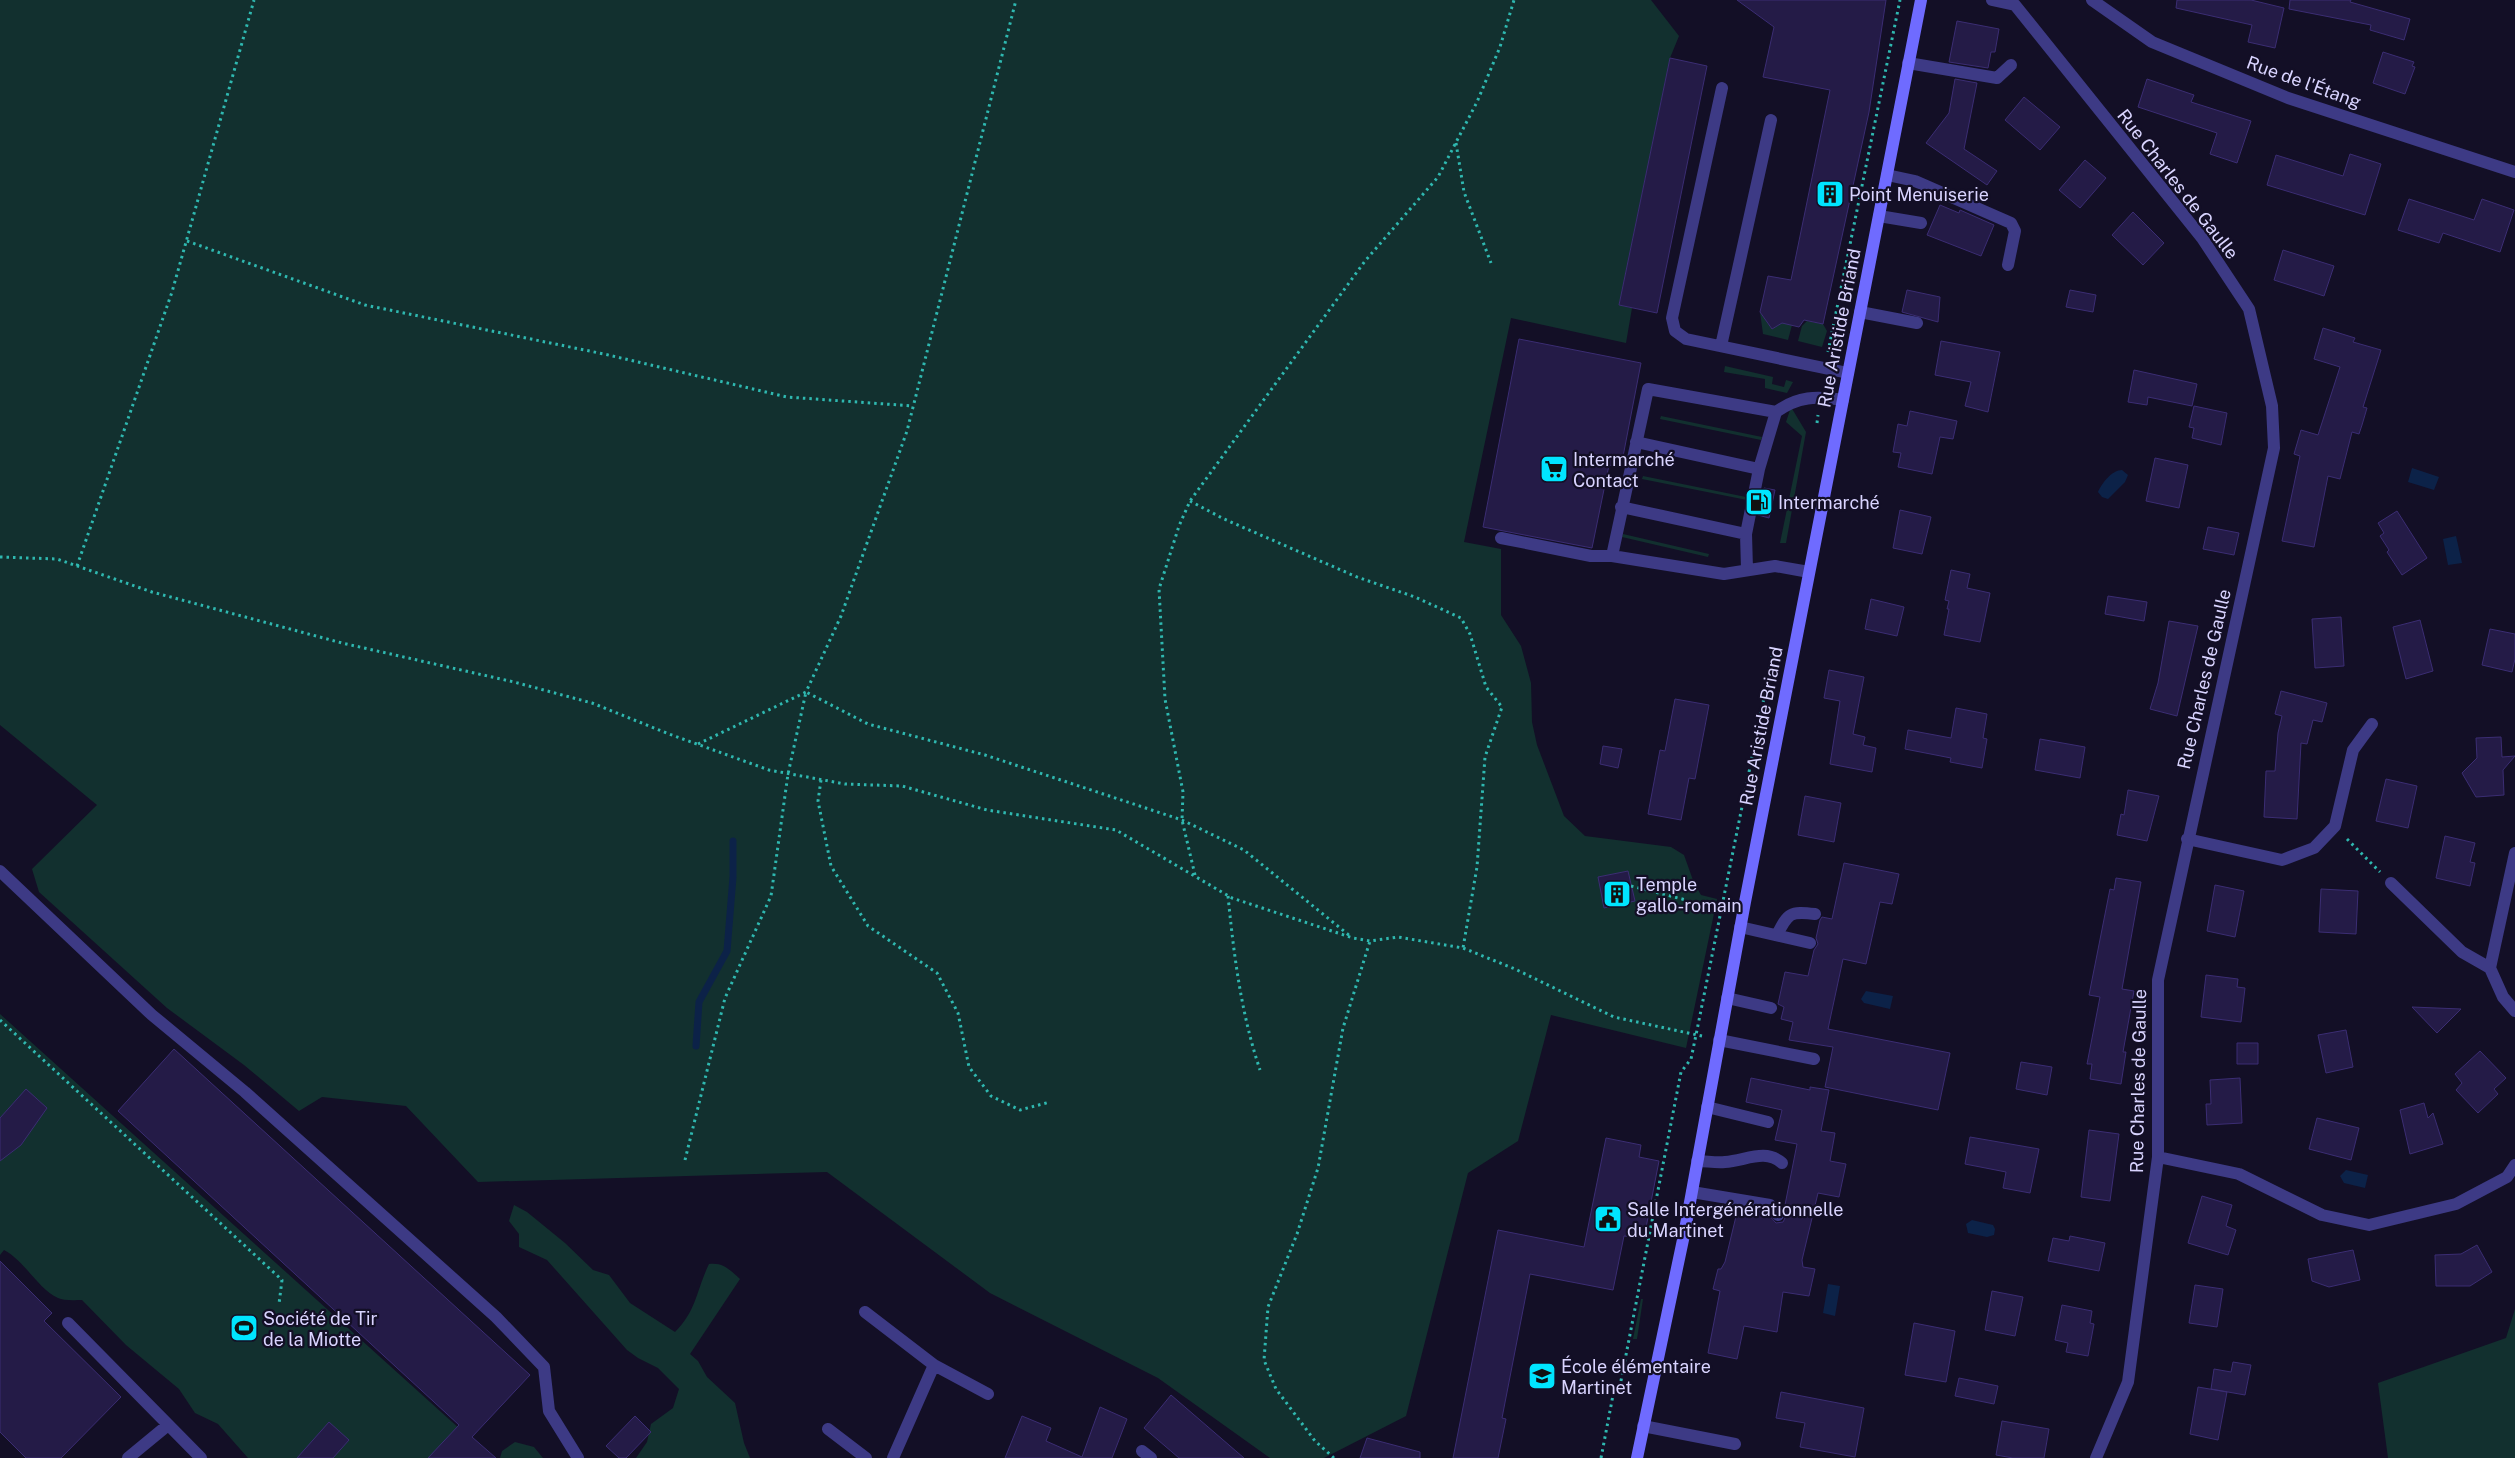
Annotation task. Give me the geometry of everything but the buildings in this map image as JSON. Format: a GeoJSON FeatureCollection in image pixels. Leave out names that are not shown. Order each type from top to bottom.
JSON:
{"type":"FeatureCollection","features":[{"type":"Feature","properties":{"kind":"street","name":"Rue Aristide Briand"},"geometry":{"type":"LineString","coordinates":[[1637,1458],[1692,1192],[1740,927],[1921,0]]}},
{"type":"Feature","properties":{"kind":"street","name":"Rue Charles de Gaulle"},"geometry":{"type":"LineString","coordinates":[[1992,0],[2018,2],[2202,238],[2249,310],[2272,406],[2274,448],[2187,839],[2158,980],[2158,1157],[2128,1382],[2096,1458]]}},
{"type":"Feature","properties":{"kind":"street","name":"Rue de l'Étang"},"geometry":{"type":"LineString","coordinates":[[2092,0],[2152,42],[2288,98],[2515,172]]}},
{"type":"Feature","properties":{"kind":"street"},"geometry":{"type":"LineString","coordinates":[[1908,64],[1997,78],[2011,64]]}},
{"type":"Feature","properties":{"kind":"street"},"geometry":{"type":"LineString","coordinates":[[1722,88],[1672,318],[1675,331],[1686,339],[1848,373]]}},
{"type":"Feature","properties":{"kind":"street"},"geometry":{"type":"LineString","coordinates":[[1721,346],[1771,120]]}},
{"type":"Feature","properties":{"kind":"street"},"geometry":{"type":"LineString","coordinates":[[1887,175],[1915,181],[2011,223],[2015,231],[2008,265]]}},
{"type":"Feature","properties":{"kind":"street"},"geometry":{"type":"LineString","coordinates":[[1879,216],[1921,223]]}},
{"type":"Feature","properties":{"kind":"street"},"geometry":{"type":"LineString","coordinates":[[1860,312],[1917,323]]}},
{"type":"Feature","properties":{"kind":"street"},"geometry":{"type":"LineString","coordinates":[[1612,556],[1621,506],[1648,389],[1776,412]]}},
{"type":"Feature","properties":{"kind":"street"},"geometry":{"type":"LineString","coordinates":[[1747,569],[1746,534],[1760,469],[1776,412],[1792,400],[1820,398],[1843,400]]}},
{"type":"Feature","properties":{"kind":"street"},"geometry":{"type":"LineString","coordinates":[[1636,442],[1760,469]]}},
{"type":"Feature","properties":{"kind":"street"},"geometry":{"type":"LineString","coordinates":[[1621,506],[1746,534]]}},
{"type":"Feature","properties":{"kind":"street"},"geometry":{"type":"LineString","coordinates":[[1501,538],[1591,556],[1612,556],[1724,574],[1775,566],[1809,572]]}},
{"type":"Feature","properties":{"kind":"street"},"geometry":{"type":"LineString","coordinates":[[2187,839],[2282,860],[2314,848],[2335,826],[2353,750],[2372,724]]}},
{"type":"Feature","properties":{"kind":"street"},"geometry":{"type":"LineString","coordinates":[[2490,968],[2515,853]]}},
{"type":"Feature","properties":{"kind":"street"},"geometry":{"type":"LineString","coordinates":[[0,871],[152,1015],[246,1092],[496,1318],[544,1367],[549,1411],[578,1458]]}},
{"type":"Feature","properties":{"kind":"street"},"geometry":{"type":"LineString","coordinates":[[2391,882],[2462,952],[2490,968],[2503,997],[2515,1010]]}},
{"type":"Feature","properties":{"kind":"street"},"geometry":{"type":"LineString","coordinates":[[1777,935],[1786,917],[1797,912],[1816,914]]}},
{"type":"Feature","properties":{"kind":"street"},"geometry":{"type":"LineString","coordinates":[[1740,927],[1810,943]]}},
{"type":"Feature","properties":{"kind":"street"},"geometry":{"type":"LineString","coordinates":[[1727,998],[1771,1008]]}},
{"type":"Feature","properties":{"kind":"street"},"geometry":{"type":"LineString","coordinates":[[1719,1040],[1814,1059]]}},
{"type":"Feature","properties":{"kind":"street"},"geometry":{"type":"LineString","coordinates":[[1707,1107],[1768,1122]]}},
{"type":"Feature","properties":{"kind":"street"},"geometry":{"type":"LineString","coordinates":[[1697,1161],[1725,1162],[1758,1156],[1777,1158],[1782,1163]]}},
{"type":"Feature","properties":{"kind":"street"},"geometry":{"type":"LineString","coordinates":[[2158,1157],[2239,1174],[2322,1215],[2369,1225],[2456,1204],[2507,1177],[2515,1165]]}},
{"type":"Feature","properties":{"kind":"street"},"geometry":{"type":"LineString","coordinates":[[1692,1192],[1770,1204],[1778,1215]]}},
{"type":"Feature","properties":{"kind":"street"},"geometry":{"type":"LineString","coordinates":[[865,1312],[934,1365],[988,1394]]}},
{"type":"Feature","properties":{"kind":"street"},"geometry":{"type":"LineString","coordinates":[[68,1323],[201,1458]]}},
{"type":"Feature","properties":{"kind":"street"},"geometry":{"type":"LineString","coordinates":[[893,1458],[934,1365]]}},
{"type":"Feature","properties":{"kind":"street"},"geometry":{"type":"LineString","coordinates":[[128,1458],[168,1425]]}},
{"type":"Feature","properties":{"kind":"street"},"geometry":{"type":"LineString","coordinates":[[1643,1426],[1735,1444]]}},
{"type":"Feature","properties":{"kind":"street"},"geometry":{"type":"LineString","coordinates":[[828,1429],[866,1458]]}},
{"type":"Feature","properties":{"kind":"path"},"geometry":{"type":"LineString","coordinates":[[78,566],[166,311],[254,0]]}},
{"type":"Feature","properties":{"kind":"path"},"geometry":{"type":"LineString","coordinates":[[685,1160],[724,998],[771,896],[788,774],[806,692],[842,616],[907,431],[1016,0]]}},
{"type":"Feature","properties":{"kind":"path"},"geometry":{"type":"LineString","coordinates":[[1196,875],[1182,820],[1182,792],[1165,699],[1158,589],[1179,526],[1190,501],[1366,261],[1438,177],[1477,102],[1500,48],[1514,0]]}},
{"type":"Feature","properties":{"kind":"path"},"geometry":{"type":"LineString","coordinates":[[1825,368],[1900,0]]}},
{"type":"Feature","properties":{"kind":"path"},"geometry":{"type":"LineString","coordinates":[[1456,143],[1464,192],[1492,263]]}},
{"type":"Feature","properties":{"kind":"path"},"geometry":{"type":"LineString","coordinates":[[187,241],[365,306],[604,354],[787,397],[913,406]]}},
{"type":"Feature","properties":{"kind":"path"},"geometry":{"type":"LineString","coordinates":[[1817,424],[1820,398]]}},
{"type":"Feature","properties":{"kind":"path"},"geometry":{"type":"LineString","coordinates":[[1190,501],[1224,519],[1357,576],[1415,597],[1461,618],[1470,634],[1486,687],[1502,707],[1485,757],[1477,867],[1462,948]]}},
{"type":"Feature","properties":{"kind":"path"},"geometry":{"type":"LineString","coordinates":[[0,557],[58,559],[152,592],[333,640],[592,702],[697,744],[769,770],[846,784],[902,786],[986,810],[1116,830],[1196,875],[1228,896],[1353,938],[1370,941],[1398,937],[1462,948],[1515,969],[1614,1017],[1719,1040]]}},
{"type":"Feature","properties":{"kind":"path"},"geometry":{"type":"LineString","coordinates":[[1601,1458],[1614,1390],[1619,1391],[1681,1072],[1691,1059],[1775,645]]}},
{"type":"Feature","properties":{"kind":"path"},"geometry":{"type":"LineString","coordinates":[[697,744],[806,692]]}},
{"type":"Feature","properties":{"kind":"path"},"geometry":{"type":"LineString","coordinates":[[806,692],[868,724],[985,755],[1182,820],[1244,850],[1353,938]]}},
{"type":"Feature","properties":{"kind":"path"},"geometry":{"type":"LineString","coordinates":[[821,780],[818,801],[831,866],[868,926],[937,973],[958,1013],[969,1067],[991,1096],[1020,1110],[1050,1102]]}},
{"type":"Feature","properties":{"kind":"path"},"geometry":{"type":"LineString","coordinates":[[2335,826],[2391,882]]}},
{"type":"Feature","properties":{"kind":"path"},"geometry":{"type":"LineString","coordinates":[[1631,886],[1686,900]]}},
{"type":"Feature","properties":{"kind":"path"},"geometry":{"type":"LineString","coordinates":[[1228,896],[1238,982],[1248,1032],[1260,1070]]}},
{"type":"Feature","properties":{"kind":"path"},"geometry":{"type":"LineString","coordinates":[[1334,1458],[1315,1441],[1276,1389],[1264,1360],[1268,1307],[1297,1234],[1318,1168],[1343,1028],[1370,941]]}},
{"type":"Feature","properties":{"kind":"path"},"geometry":{"type":"LineString","coordinates":[[0,1020],[282,1280],[279,1304]]}},
{"type":"Feature","properties":{"kind":"green space"},"geometry":{"type":"Polygon","coordinates":[[[0,0],[1651,0],[1679,36],[1670,58],[1619,305],[1632,308],[1626,343],[1511,318],[1464,542],[1501,549],[1501,615],[1521,646],[1531,683],[1532,722],[1537,745],[1564,816],[1585,836],[1671,847],[1684,855],[1694,883],[1701,895],[1717,899],[1686,1048],[1551,1015],[1518,1141],[1468,1173],[1406,1416],[1324,1458],[1270,1458],[1158,1378],[990,1293],[827,1172],[478,1182],[406,1106],[322,1097],[299,1111],[244,1065],[167,1008],[39,892],[32,869],[97,805],[0,725],[0,0]]]}},
{"type":"Feature","properties":{"kind":"green space"},"geometry":{"type":"Polygon","coordinates":[[[1760,312],[1772,329],[1790,318],[1792,325],[1788,340],[1763,334],[1760,312]]]}},
{"type":"Feature","properties":{"kind":"green space"},"geometry":{"type":"Polygon","coordinates":[[[1807,321],[1823,324],[1827,331],[1822,347],[1798,341],[1802,326],[1807,321]]]}},
{"type":"Feature","properties":{"kind":"green space"},"geometry":{"type":"Polygon","coordinates":[[[1725,366],[1773,377],[1772,384],[1784,387],[1786,380],[1793,382],[1787,393],[1765,388],[1765,379],[1724,372],[1725,366]]]}},
{"type":"Feature","properties":{"kind":"green space"},"geometry":{"type":"Polygon","coordinates":[[[1791,407],[1806,432],[1786,543],[1780,543],[1802,436],[1786,422],[1791,407]]]}},
{"type":"Feature","properties":{"kind":"green space"},"geometry":{"type":"Polygon","coordinates":[[[1661,416],[1762,437],[1761,440],[1660,419],[1661,416]]]}},
{"type":"Feature","properties":{"kind":"green space"},"geometry":{"type":"Polygon","coordinates":[[[1643,476],[1746,497],[1747,500],[1642,479],[1643,476]]]}},
{"type":"Feature","properties":{"kind":"green space"},"geometry":{"type":"Polygon","coordinates":[[[1623,534],[1709,554],[1708,557],[1622,537],[1623,534]]]}},
{"type":"Feature","properties":{"kind":"green space","name":"Société de Tir de la Miotte"},"geometry":{"type":"Polygon","coordinates":[[[0,1014],[492,1458],[248,1458],[218,1424],[195,1413],[179,1389],[126,1345],[82,1300],[58,1298],[44,1288],[12,1255],[4,1250],[0,1255],[0,1014]]]}},
{"type":"Feature","properties":{"kind":"green space"},"geometry":{"type":"Polygon","coordinates":[[[514,1205],[527,1212],[565,1243],[593,1270],[609,1275],[630,1303],[675,1332],[692,1308],[709,1264],[722,1265],[740,1279],[690,1354],[698,1361],[707,1377],[735,1403],[744,1443],[750,1458],[636,1458],[647,1442],[651,1424],[673,1408],[679,1389],[658,1368],[627,1350],[547,1260],[519,1247],[519,1234],[509,1221],[514,1205]]]}},
{"type":"Feature","properties":{"kind":"green space"},"geometry":{"type":"Polygon","coordinates":[[[1641,1299],[1643,1299],[1637,1339],[1633,1339],[1641,1299]]]}},
{"type":"Feature","properties":{"kind":"green space"},"geometry":{"type":"Polygon","coordinates":[[[2515,1309],[2515,1458],[2388,1458],[2378,1383],[2506,1338],[2515,1309]]]}},
{"type":"Feature","properties":{"kind":"green space"},"geometry":{"type":"Polygon","coordinates":[[[515,1442],[534,1447],[543,1458],[500,1458],[502,1451],[515,1442]]]}},
{"type":"Feature","properties":{"kind":"water"},"geometry":{"type":"Polygon","coordinates":[[[2412,468],[2439,477],[2434,490],[2408,482],[2412,468]]]}},
{"type":"Feature","properties":{"kind":"water"},"geometry":{"type":"Polygon","coordinates":[[[2122,470],[2128,475],[2125,482],[2108,499],[2102,497],[2098,492],[2105,481],[2115,472],[2122,470]]]}},
{"type":"Feature","properties":{"kind":"water"},"geometry":{"type":"Polygon","coordinates":[[[2456,536],[2462,563],[2448,565],[2443,539],[2456,536]]]}},
{"type":"Feature","properties":{"kind":"water"},"geometry":{"type":"Polygon","coordinates":[[[1866,991],[1893,996],[1890,1009],[1864,1003],[1861,999],[1866,991]]]}},
{"type":"Feature","properties":{"kind":"water"},"geometry":{"type":"Polygon","coordinates":[[[2346,1170],[2368,1175],[2365,1188],[2344,1183],[2340,1176],[2346,1170]]]}},
{"type":"Feature","properties":{"kind":"water"},"geometry":{"type":"Polygon","coordinates":[[[1972,1220],[1993,1225],[1995,1229],[1994,1235],[1987,1237],[1968,1233],[1966,1224],[1972,1220]]]}},
{"type":"Feature","properties":{"kind":"water"},"geometry":{"type":"Polygon","coordinates":[[[1828,1284],[1840,1286],[1835,1316],[1823,1313],[1828,1284]]]}},
{"type":"Feature","properties":{"kind":"waterway"},"geometry":{"type":"LineString","coordinates":[[696,1046],[699,1002],[727,951],[733,877],[733,841]]}},
{"type":"Feature","properties":{"kind":"place","name":"Point Menuiserie"},"geometry":{"type":"Point","coordinates":[1830,194]}},
{"type":"Feature","properties":{"kind":"place","name":"Intermarché Contact"},"geometry":{"type":"Point","coordinates":[1554,469]}},
{"type":"Feature","properties":{"kind":"place","name":"Intermarché"},"geometry":{"type":"Point","coordinates":[1759,502]}},
{"type":"Feature","properties":{"kind":"place","name":"Temple gallo-romain"},"geometry":{"type":"Point","coordinates":[1617,894]}},
{"type":"Feature","properties":{"kind":"place","name":"Salle Intergénérationnelle du Martinet"},"geometry":{"type":"Point","coordinates":[1608,1219]}},
{"type":"Feature","properties":{"kind":"place","name":"Société de Tir de la Miotte"},"geometry":{"type":"Point","coordinates":[244,1328]}},
{"type":"Feature","properties":{"kind":"place","name":"École élémentaire Martinet"},"geometry":{"type":"Point","coordinates":[1542,1376]}}]}
